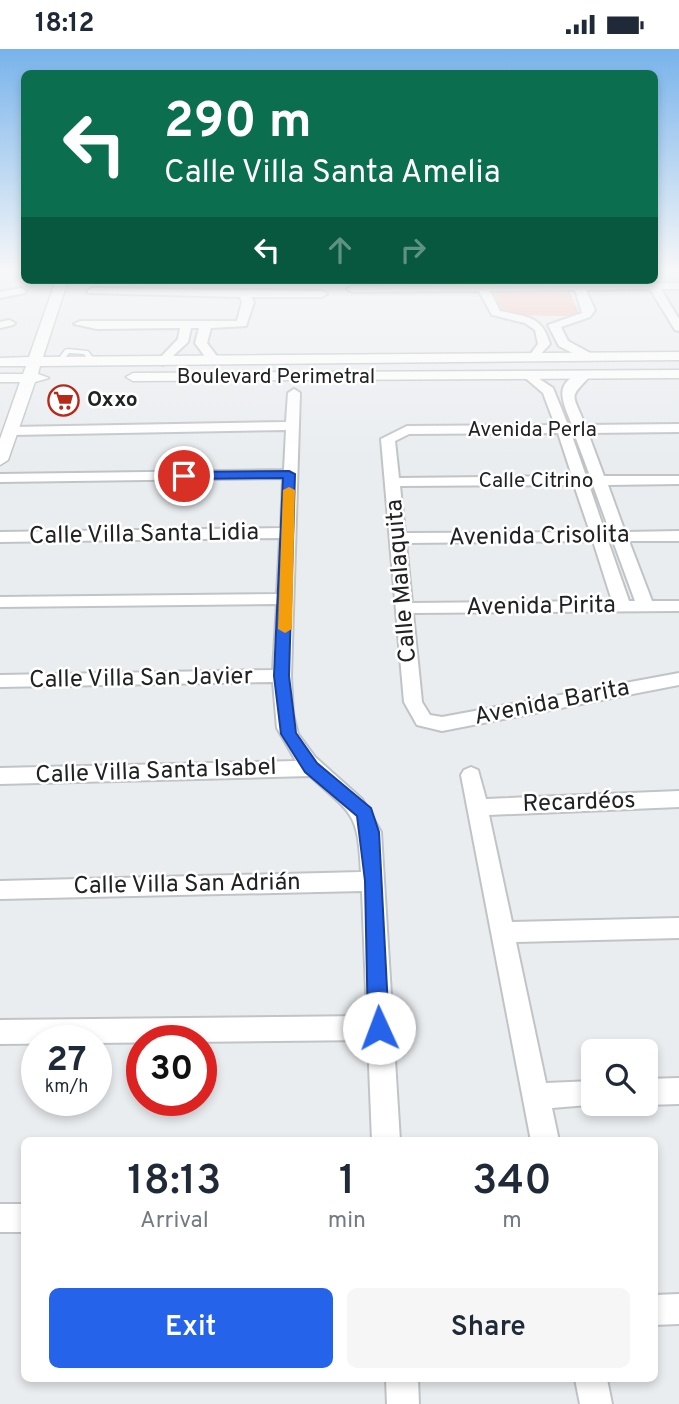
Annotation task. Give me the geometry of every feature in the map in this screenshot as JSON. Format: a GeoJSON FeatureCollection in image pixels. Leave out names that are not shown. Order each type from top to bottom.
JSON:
{"type":"FeatureCollection","features":[{"type":"Feature","properties":{"kind":"street"},"geometry":{"type":"LineString","coordinates":[[0,460],[45,332]]}},
{"type":"Feature","properties":{"kind":"street"},"geometry":{"type":"LineString","coordinates":[[163,361],[184,340],[185,332]]}},
{"type":"Feature","properties":{"kind":"street"},"geometry":{"type":"LineString","coordinates":[[200,340],[203,332]]}},
{"type":"Feature","properties":{"kind":"street"},"geometry":{"type":"LineString","coordinates":[[535,356],[544,344],[542,334],[558,335],[569,348],[586,356]]}},
{"type":"Feature","properties":{"kind":"street"},"geometry":{"type":"LineString","coordinates":[[184,340],[200,340]]}},
{"type":"Feature","properties":{"kind":"street"},"geometry":{"type":"LineString","coordinates":[[200,340],[213,359]]}},
{"type":"Feature","properties":{"kind":"street","name":"Boulevard Perimetral"},"geometry":{"type":"LineString","coordinates":[[0,362],[33,370],[59,370],[93,362],[213,359],[679,356]]}},
{"type":"Feature","properties":{"kind":"street","name":"Boulevard Perimetral"},"geometry":{"type":"LineString","coordinates":[[0,379],[33,370]]}},
{"type":"Feature","properties":{"kind":"street"},"geometry":{"type":"LineString","coordinates":[[585,375],[569,387],[569,401],[596,481],[645,606]]}},
{"type":"Feature","properties":{"kind":"street","name":"Boulevard Perimetral"},"geometry":{"type":"LineString","coordinates":[[101,377],[679,375]]}},
{"type":"Feature","properties":{"kind":"street"},"geometry":{"type":"LineString","coordinates":[[529,376],[553,401],[622,606]]}},
{"type":"Feature","properties":{"kind":"street"},"geometry":{"type":"LineString","coordinates":[[294,393],[282,676],[289,734],[311,768],[365,813],[370,832],[386,1137]]}},
{"type":"Feature","properties":{"kind":"street"},"geometry":{"type":"LineString","coordinates":[[553,401],[569,401]]}},
{"type":"Feature","properties":{"kind":"street"},"geometry":{"type":"LineString","coordinates":[[12,431],[292,426]]}},
{"type":"Feature","properties":{"kind":"street","name":"Avenida Perla"},"geometry":{"type":"LineString","coordinates":[[388,439],[407,430],[679,428]]}},
{"type":"Feature","properties":{"kind":"street","name":"Calle Malaquita"},"geometry":{"type":"LineString","coordinates":[[388,439],[413,702],[425,720]]}},
{"type":"Feature","properties":{"kind":"street"},"geometry":{"type":"LineString","coordinates":[[0,478],[289,474]]}},
{"type":"Feature","properties":{"kind":"street","name":"Calle Citrino"},"geometry":{"type":"LineString","coordinates":[[393,482],[679,480]]}},
{"type":"Feature","properties":{"kind":"street","name":"Calle Villa Santa Lidia"},"geometry":{"type":"LineString","coordinates":[[0,537],[288,533]]}},
{"type":"Feature","properties":{"kind":"street","name":"Avenida Crisolita"},"geometry":{"type":"LineString","coordinates":[[398,538],[679,536]]}},
{"type":"Feature","properties":{"kind":"street"},"geometry":{"type":"LineString","coordinates":[[0,602],[287,599]]}},
{"type":"Feature","properties":{"kind":"street","name":"Avenida Pirita"},"geometry":{"type":"LineString","coordinates":[[403,608],[679,605]]}},
{"type":"Feature","properties":{"kind":"street","name":"Calle Villa San Javier"},"geometry":{"type":"LineString","coordinates":[[0,681],[282,676]]}},
{"type":"Feature","properties":{"kind":"street","name":"Avenida Barita"},"geometry":{"type":"LineString","coordinates":[[425,720],[442,724],[679,678]]}},
{"type":"Feature","properties":{"kind":"street","name":"Calle Villa Santa Isabel"},"geometry":{"type":"LineString","coordinates":[[0,776],[311,768]]}},
{"type":"Feature","properties":{"kind":"street"},"geometry":{"type":"LineString","coordinates":[[471,775],[544,1137]]}},
{"type":"Feature","properties":{"kind":"street","name":"Recardéos"},"geometry":{"type":"LineString","coordinates":[[479,807],[679,799]]}},
{"type":"Feature","properties":{"kind":"street","name":"Calle Villa San Adrián"},"geometry":{"type":"LineString","coordinates":[[0,890],[374,881]]}},
{"type":"Feature","properties":{"kind":"street"},"geometry":{"type":"LineString","coordinates":[[503,932],[679,928]]}},
{"type":"Feature","properties":{"kind":"street"},"geometry":{"type":"LineString","coordinates":[[0,1032],[379,1028]]}},
{"type":"Feature","properties":{"kind":"street"},"geometry":{"type":"LineString","coordinates":[[658,1092],[679,1091]]}},
{"type":"Feature","properties":{"kind":"street"},"geometry":{"type":"LineString","coordinates":[[537,1096],[581,1094]]}},
{"type":"Feature","properties":{"kind":"street"},"geometry":{"type":"LineString","coordinates":[[0,1218],[21,1218]]}},
{"type":"Feature","properties":{"kind":"street"},"geometry":{"type":"LineString","coordinates":[[658,1310],[679,1309]]}},
{"type":"Feature","properties":{"kind":"street"},"geometry":{"type":"LineString","coordinates":[[402,1382],[403,1404]]}},
{"type":"Feature","properties":{"kind":"street"},"geometry":{"type":"LineString","coordinates":[[592,1382],[596,1404]]}},
{"type":"Feature","properties":{"kind":"slow traffic"},"geometry":{"type":"LineString","coordinates":[[285,629],[289,490]]}},
{"type":"Feature","properties":{"kind":"place","name":"Oxxo"},"geometry":{"type":"Point","coordinates":[64,400]}},
{"type":"Feature","properties":{"kind":"route"},"geometry":{"type":"LineString","coordinates":[[184,476],[289,474],[287,599],[282,676],[285,715],[289,734],[311,768],[365,813],[370,832],[374,881],[379,1028]]}}]}
